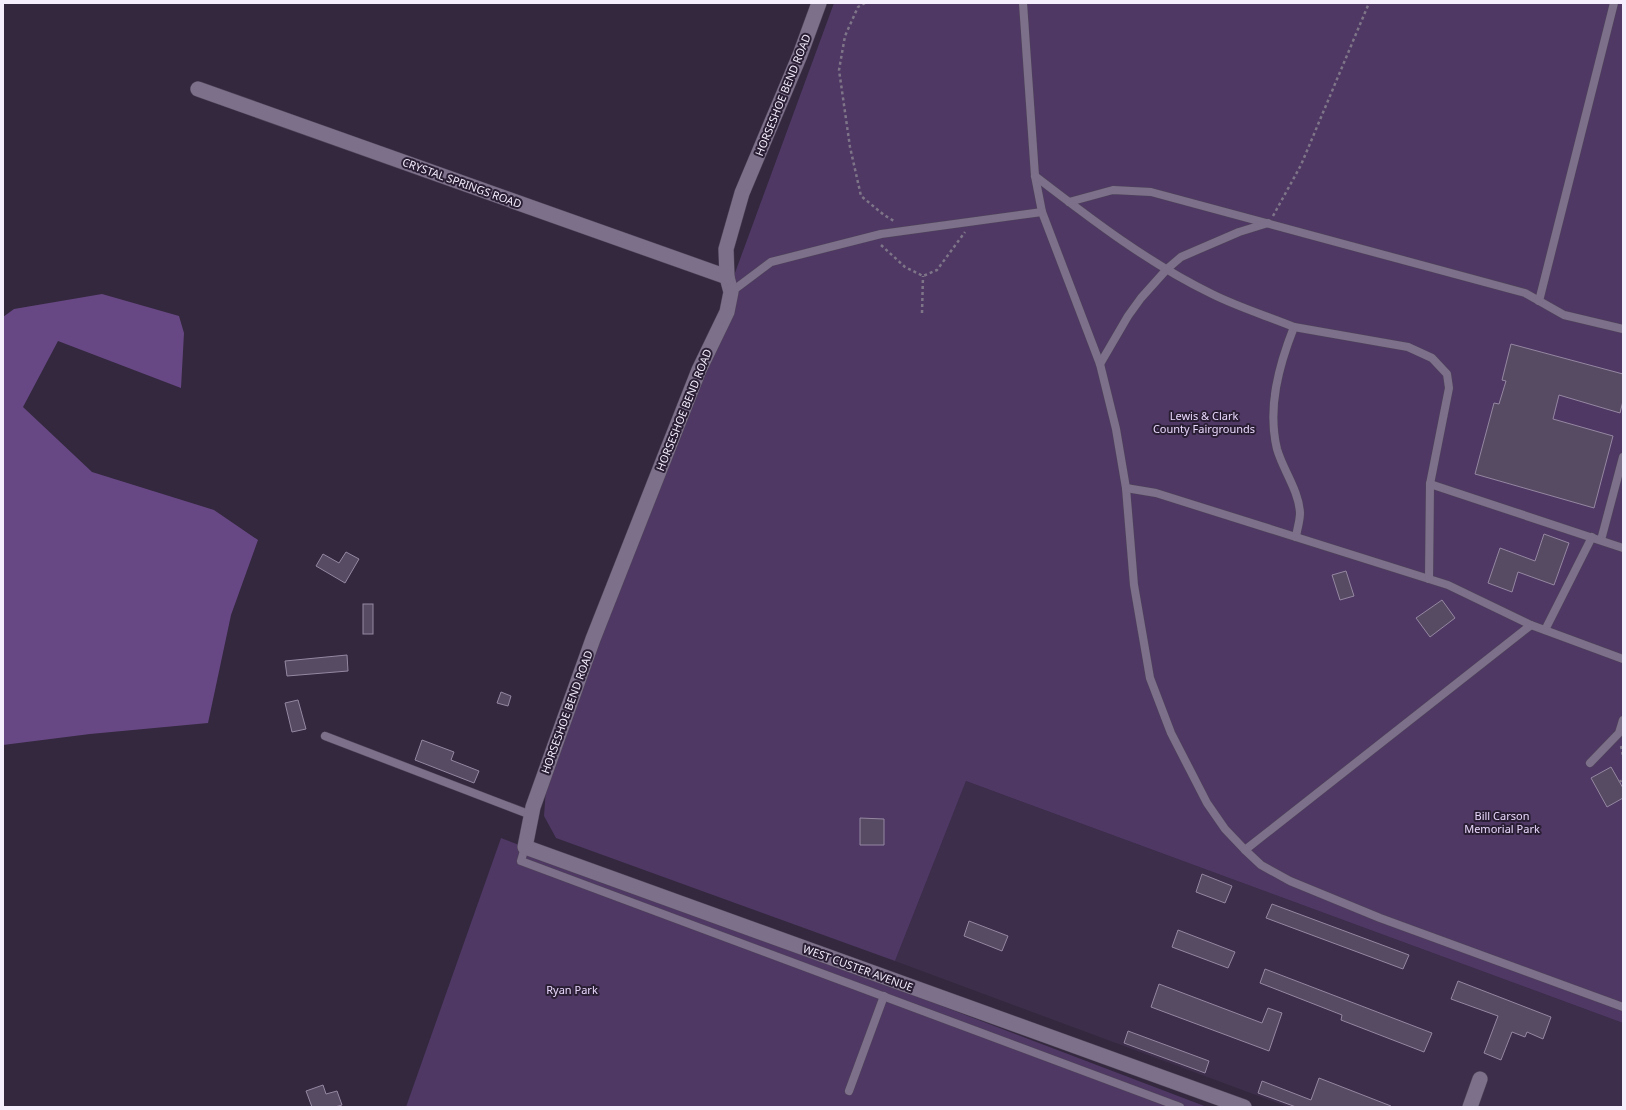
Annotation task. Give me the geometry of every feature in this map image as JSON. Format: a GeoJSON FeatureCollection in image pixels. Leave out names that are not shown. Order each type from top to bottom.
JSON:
{"type":"FeatureCollection","features":[{"type":"Feature","properties":{"kind":"street","name":"HORSESHOE BEND ROAD"},"geometry":{"type":"LineString","coordinates":[[531,815],[537,794],[594,640],[696,377],[727,312],[732,292],[727,277],[726,250],[742,193],[800,55],[820,3]]}},
{"type":"Feature","properties":{"kind":"street","name":"CRYSTAL SPRINGS ROAD"},"geometry":{"type":"LineString","coordinates":[[198,89],[727,277]]}},
{"type":"Feature","properties":{"kind":"street"},"geometry":{"type":"LineString","coordinates":[[525,847],[531,815]]}},
{"type":"Feature","properties":{"kind":"street","name":"WEST CUSTER AVENUE"},"geometry":{"type":"LineString","coordinates":[[525,847],[1244,1107]]}},
{"type":"Feature","properties":{"kind":"street"},"geometry":{"type":"LineString","coordinates":[[1470,1107],[1480,1079]]}},
{"type":"Feature","properties":{"kind":"lane"},"geometry":{"type":"LineString","coordinates":[[1023,3],[1035,176],[1042,212],[1100,364],[1116,429],[1126,488],[1134,585],[1150,678],[1171,733],[1207,803],[1226,829],[1245,850],[1261,865],[1290,881],[1380,918],[1623,1008]]}},
{"type":"Feature","properties":{"kind":"lane"},"geometry":{"type":"LineString","coordinates":[[1539,301],[1614,3]]}},
{"type":"Feature","properties":{"kind":"lane"},"geometry":{"type":"LineString","coordinates":[[1035,176],[1137,251],[1212,294],[1294,327],[1408,347],[1432,358],[1447,374],[1449,388],[1430,484],[1429,579]]}},
{"type":"Feature","properties":{"kind":"lane"},"geometry":{"type":"LineString","coordinates":[[1069,202],[1113,190],[1151,192],[1525,293],[1564,315],[1623,329]]}},
{"type":"Feature","properties":{"kind":"lane"},"geometry":{"type":"LineString","coordinates":[[732,292],[772,262],[872,236],[1042,212]]}},
{"type":"Feature","properties":{"kind":"lane"},"geometry":{"type":"LineString","coordinates":[[1100,364],[1128,316],[1141,298],[1181,256],[1239,232],[1269,223]]}},
{"type":"Feature","properties":{"kind":"lane"},"geometry":{"type":"LineString","coordinates":[[1294,327],[1286,348],[1274,396],[1274,430],[1278,450],[1296,496],[1300,512],[1296,537]]}},
{"type":"Feature","properties":{"kind":"lane"},"geometry":{"type":"LineString","coordinates":[[1601,540],[1623,457]]}},
{"type":"Feature","properties":{"kind":"lane"},"geometry":{"type":"LineString","coordinates":[[1430,484],[1623,548]]}},
{"type":"Feature","properties":{"kind":"lane"},"geometry":{"type":"LineString","coordinates":[[1126,488],[1156,493],[1448,585],[1531,625],[1623,659]]}},
{"type":"Feature","properties":{"kind":"lane"},"geometry":{"type":"LineString","coordinates":[[1545,630],[1592,537]]}},
{"type":"Feature","properties":{"kind":"lane"},"geometry":{"type":"LineString","coordinates":[[1245,850],[1531,625]]}},
{"type":"Feature","properties":{"kind":"lane"},"geometry":{"type":"LineString","coordinates":[[1590,763],[1619,733],[1623,720]]}},
{"type":"Feature","properties":{"kind":"lane"},"geometry":{"type":"LineString","coordinates":[[325,736],[531,815]]}},
{"type":"Feature","properties":{"kind":"lane"},"geometry":{"type":"LineString","coordinates":[[525,847],[522,861],[1180,1107]]}},
{"type":"Feature","properties":{"kind":"lane"},"geometry":{"type":"LineString","coordinates":[[849,1091],[884,996]]}},
{"type":"Feature","properties":{"kind":"path"},"geometry":{"type":"LineString","coordinates":[[865,3],[858,7],[846,36],[839,70],[850,147],[861,196],[884,215],[908,230]]}},
{"type":"Feature","properties":{"kind":"path"},"geometry":{"type":"LineString","coordinates":[[1269,223],[1302,165],[1368,3]]}},
{"type":"Feature","properties":{"kind":"path"},"geometry":{"type":"LineString","coordinates":[[872,236],[905,267],[923,276],[937,270],[974,221]]}},
{"type":"Feature","properties":{"kind":"path"},"geometry":{"type":"LineString","coordinates":[[922,313],[923,276]]}},
{"type":"Feature","properties":{"kind":"path"},"geometry":{"type":"LineString","coordinates":[[1619,782],[1623,780]]}},
{"type":"Feature","properties":{"kind":"shaded area"},"geometry":{"type":"Polygon","coordinates":[[[102,294],[179,316],[184,333],[181,388],[58,341],[23,407],[92,472],[214,510],[258,540],[231,615],[208,723],[90,734],[3,745],[3,317],[14,309],[102,294]]]}},
{"type":"Feature","properties":{"kind":"shaded area"},"geometry":{"type":"Polygon","coordinates":[[[966,781],[1623,1023],[1623,1107],[1288,1107],[895,961],[966,781]]]}},
{"type":"Feature","properties":{"kind":"green space","name":"Lewis & Clark County Fairgrounds"},"geometry":{"type":"Polygon","coordinates":[[[834,3],[1623,3],[1623,1023],[966,781],[895,961],[556,838],[544,816],[546,788],[834,3]]]}},
{"type":"Feature","properties":{"kind":"green space","name":"Ryan Park"},"geometry":{"type":"Polygon","coordinates":[[[501,838],[1207,1107],[406,1107],[501,838]]]}},
{"type":"Feature","properties":{"kind":"building"},"geometry":{"type":"Polygon","coordinates":[[[1511,344],[1623,374],[1623,401],[1620,413],[1559,395],[1553,419],[1613,436],[1594,508],[1475,474],[1494,403],[1499,404],[1506,381],[1502,380],[1511,344]]]}},
{"type":"Feature","properties":{"kind":"building"},"geometry":{"type":"Polygon","coordinates":[[[1544,534],[1569,543],[1554,585],[1518,572],[1512,592],[1488,583],[1500,548],[1535,561],[1544,534]]]}},
{"type":"Feature","properties":{"kind":"building"},"geometry":{"type":"Polygon","coordinates":[[[346,552],[359,559],[345,583],[316,566],[323,554],[339,563],[346,552]]]}},
{"type":"Feature","properties":{"kind":"building"},"geometry":{"type":"Polygon","coordinates":[[[1346,571],[1354,596],[1340,600],[1332,575],[1346,571]]]}},
{"type":"Feature","properties":{"kind":"building"},"geometry":{"type":"Polygon","coordinates":[[[1442,600],[1455,618],[1430,637],[1416,618],[1442,600]]]}},
{"type":"Feature","properties":{"kind":"building"},"geometry":{"type":"Polygon","coordinates":[[[363,604],[373,604],[373,634],[363,634],[363,604]]]}},
{"type":"Feature","properties":{"kind":"building"},"geometry":{"type":"Polygon","coordinates":[[[347,655],[348,671],[287,676],[285,661],[347,655]]]}},
{"type":"Feature","properties":{"kind":"building"},"geometry":{"type":"Polygon","coordinates":[[[501,692],[511,696],[508,706],[497,703],[501,692]]]}},
{"type":"Feature","properties":{"kind":"building"},"geometry":{"type":"Polygon","coordinates":[[[298,700],[306,729],[292,732],[285,703],[298,700]]]}},
{"type":"Feature","properties":{"kind":"building"},"geometry":{"type":"Polygon","coordinates":[[[422,740],[454,752],[451,760],[479,771],[474,783],[415,760],[422,740]]]}},
{"type":"Feature","properties":{"kind":"building"},"geometry":{"type":"Polygon","coordinates":[[[1611,767],[1623,788],[1623,798],[1607,807],[1591,778],[1611,767]]]}},
{"type":"Feature","properties":{"kind":"building"},"geometry":{"type":"Polygon","coordinates":[[[860,818],[884,819],[884,845],[860,845],[860,818]]]}},
{"type":"Feature","properties":{"kind":"building"},"geometry":{"type":"Polygon","coordinates":[[[1202,874],[1232,886],[1225,903],[1196,892],[1202,874]]]}},
{"type":"Feature","properties":{"kind":"building"},"geometry":{"type":"Polygon","coordinates":[[[1272,904],[1409,955],[1403,969],[1266,918],[1272,904]]]}},
{"type":"Feature","properties":{"kind":"building"},"geometry":{"type":"Polygon","coordinates":[[[969,921],[1008,936],[1002,951],[964,936],[969,921]]]}},
{"type":"Feature","properties":{"kind":"building"},"geometry":{"type":"Polygon","coordinates":[[[1178,930],[1235,952],[1228,968],[1172,947],[1178,930]]]}},
{"type":"Feature","properties":{"kind":"building"},"geometry":{"type":"Polygon","coordinates":[[[1265,969],[1432,1033],[1424,1052],[1341,1020],[1342,1015],[1260,983],[1265,969]]]}},
{"type":"Feature","properties":{"kind":"building"},"geometry":{"type":"Polygon","coordinates":[[[1458,981],[1551,1017],[1543,1039],[1527,1032],[1525,1037],[1512,1032],[1501,1060],[1484,1053],[1498,1016],[1451,999],[1458,981]]]}},
{"type":"Feature","properties":{"kind":"building"},"geometry":{"type":"Polygon","coordinates":[[[1159,984],[1262,1023],[1268,1008],[1282,1013],[1269,1051],[1151,1007],[1159,984]]]}},
{"type":"Feature","properties":{"kind":"building"},"geometry":{"type":"Polygon","coordinates":[[[1128,1031],[1209,1061],[1205,1073],[1124,1043],[1128,1031]]]}},
{"type":"Feature","properties":{"kind":"building"},"geometry":{"type":"Polygon","coordinates":[[[1319,1078],[1391,1107],[1296,1107],[1258,1093],[1262,1081],[1311,1100],[1319,1078]]]}},
{"type":"Feature","properties":{"kind":"building"},"geometry":{"type":"Polygon","coordinates":[[[323,1085],[326,1094],[337,1091],[342,1105],[335,1107],[312,1107],[306,1091],[323,1085]]]}},
{"type":"Feature","properties":{"kind":"park label","name":"Bill Carson Memorial Park"},"geometry":{"type":"Point","coordinates":[1502,822]}}]}
